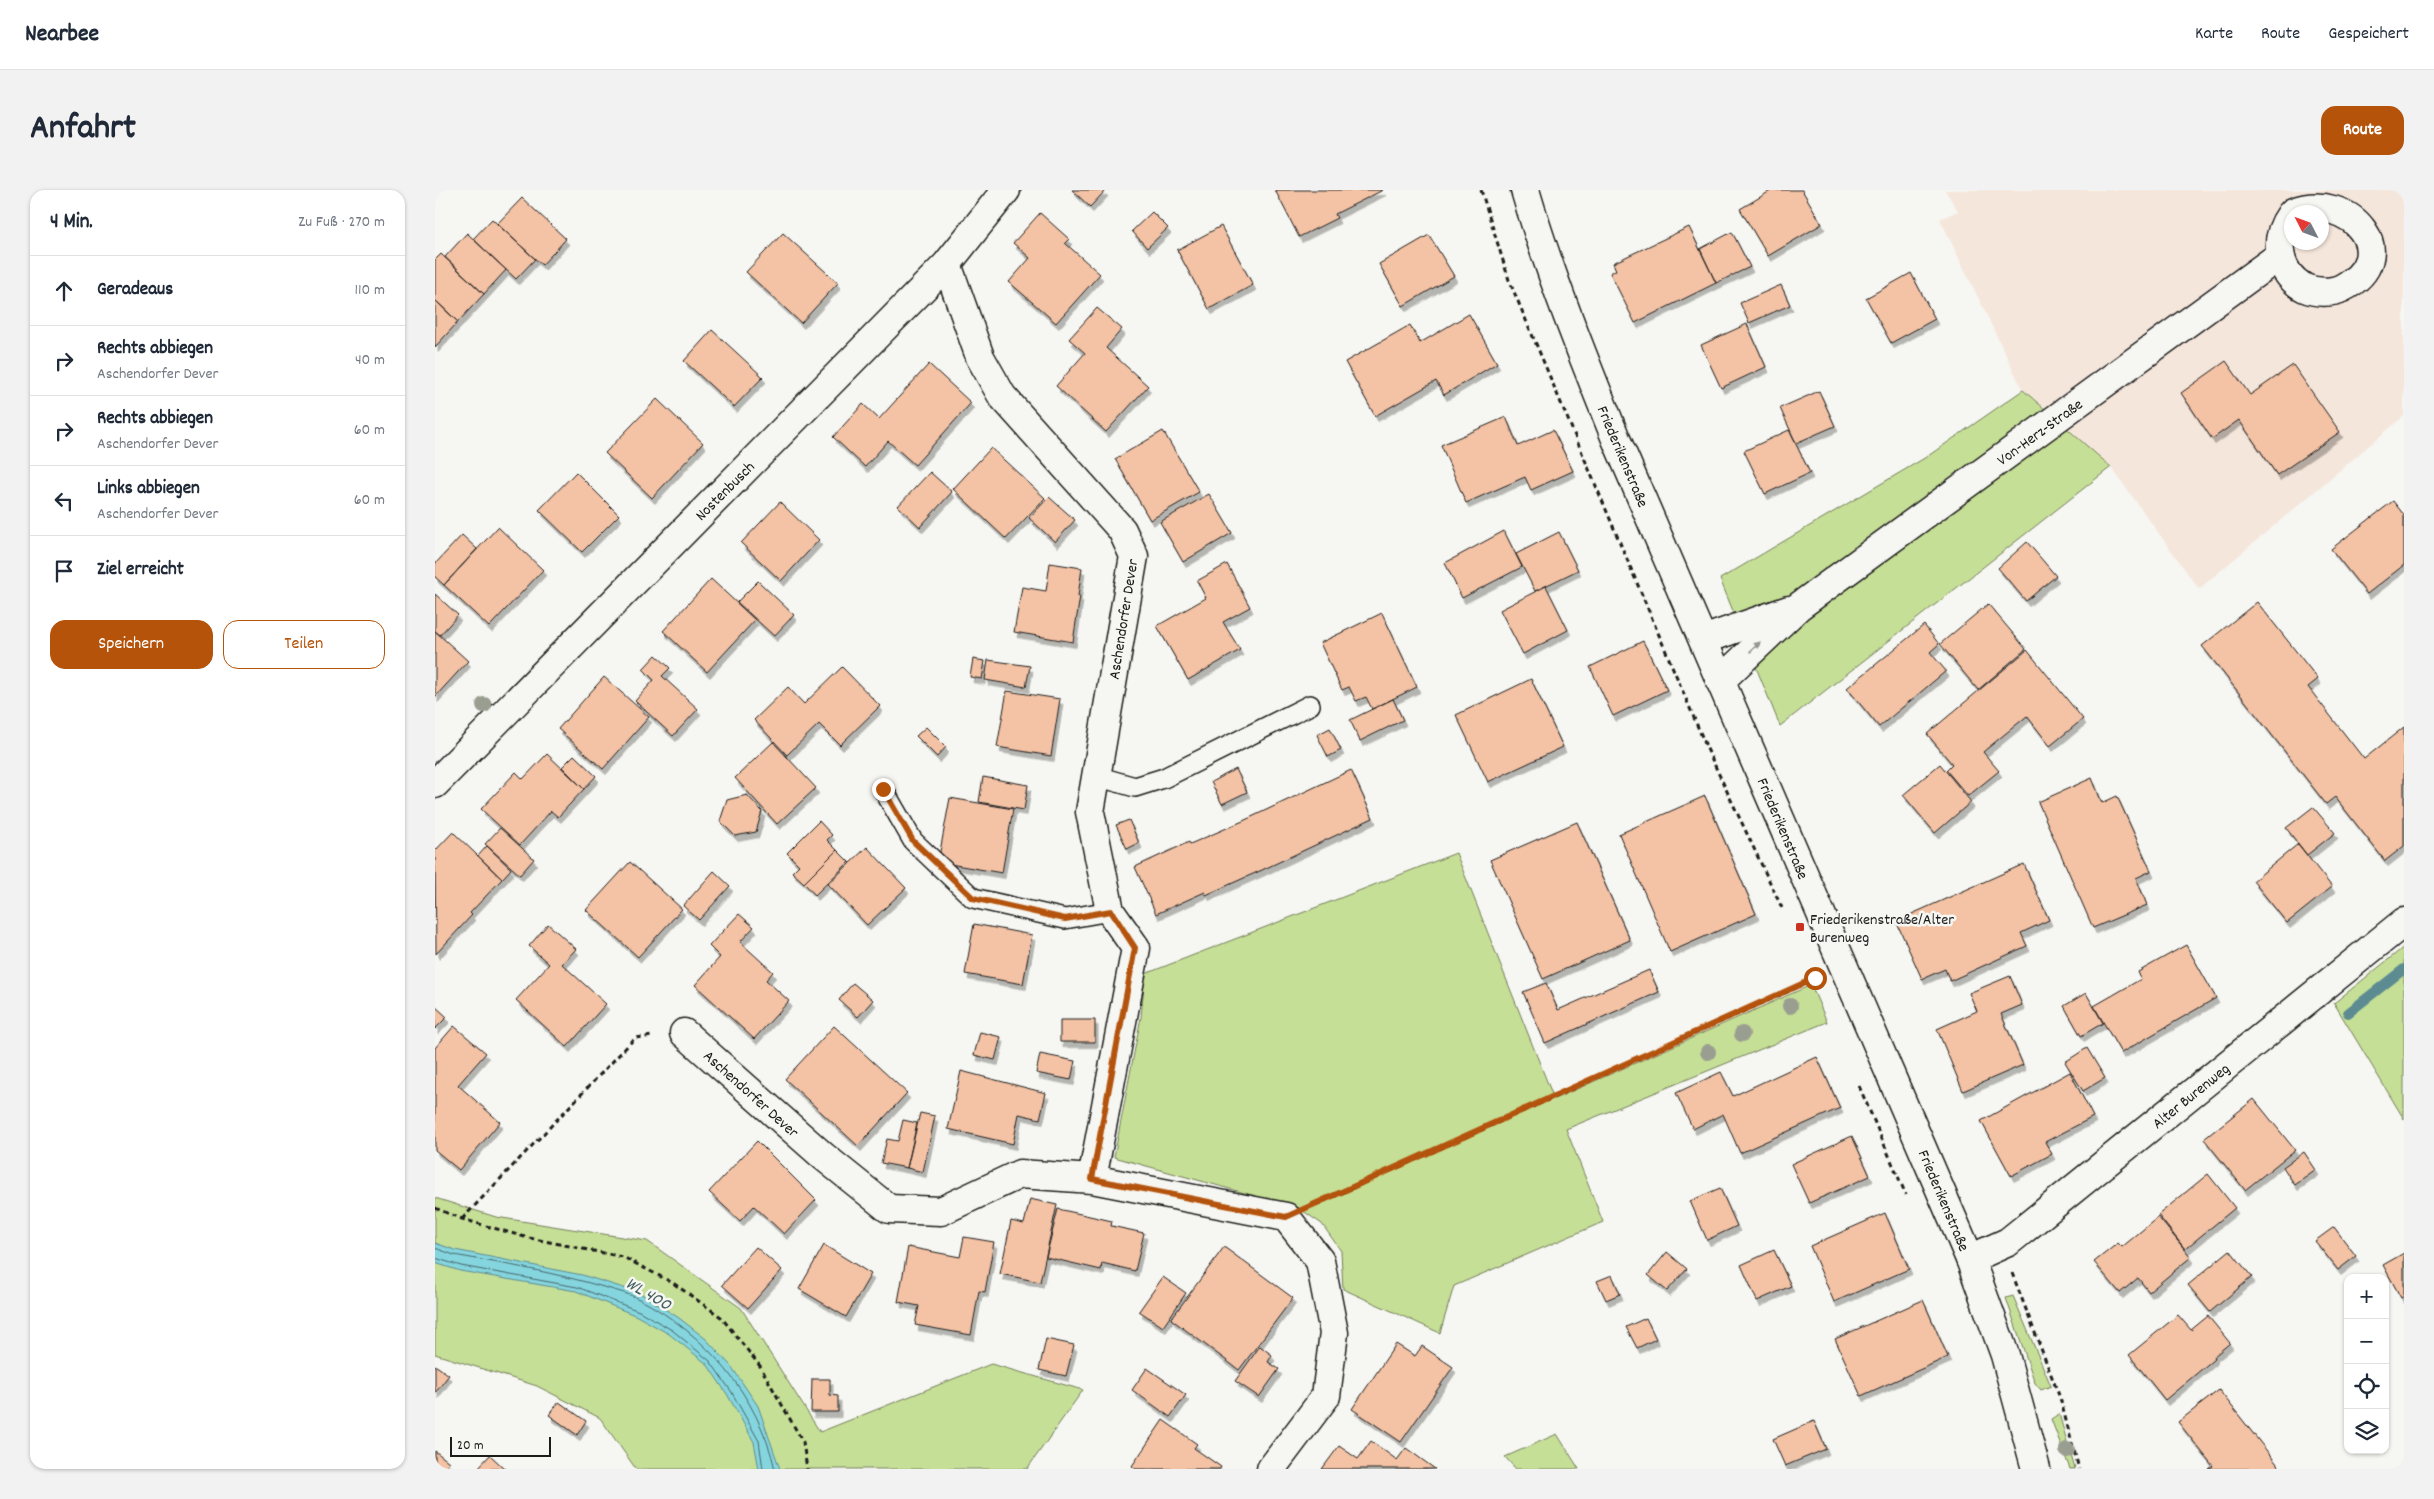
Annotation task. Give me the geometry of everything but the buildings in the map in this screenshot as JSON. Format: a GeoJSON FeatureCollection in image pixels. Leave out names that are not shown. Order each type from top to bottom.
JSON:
{"type":"FeatureCollection","features":[{"type":"Feature","properties":{"kind":"street","name":"Friederikenstraße"},"geometry":{"type":"LineString","coordinates":[[1525,190],[1575,338],[1616,439],[1970,1259],[2005,1355],[2036,1469]]}},
{"type":"Feature","properties":{"kind":"street","name":"Nostenbusch"},"geometry":{"type":"LineString","coordinates":[[435,784],[947,264],[1003,191]]}},
{"type":"Feature","properties":{"kind":"street"},"geometry":{"type":"LineString","coordinates":[[2333,200],[2347,206],[2359,215],[2367,228],[2371,243],[2369,259],[2362,273],[2351,284],[2337,290],[2322,292],[2308,289],[2295,282],[2285,270],[2279,256],[2279,241],[2283,227],[2304,204],[2333,200]]}},
{"type":"Feature","properties":{"kind":"street","name":"Von-Herz-Straße"},"geometry":{"type":"LineString","coordinates":[[1798,607],[2279,256]]}},
{"type":"Feature","properties":{"kind":"street","name":"Aschendorfer Dever"},"geometry":{"type":"LineString","coordinates":[[947,264],[979,356],[1002,396],[1122,530],[1134,556],[1090,812],[1111,911],[1135,948],[1092,1179]]}},
{"type":"Feature","properties":{"kind":"street"},"geometry":{"type":"LineString","coordinates":[[1703,640],[1798,607]]}},
{"type":"Feature","properties":{"kind":"street"},"geometry":{"type":"LineString","coordinates":[[1720,681],[1798,607]]}},
{"type":"Feature","properties":{"kind":"street","name":"Alter Burenweg"},"geometry":{"type":"LineString","coordinates":[[1970,1259],[2008,1242],[2404,922]]}},
{"type":"Feature","properties":{"kind":"street","name":"Aschendorfer Dever"},"geometry":{"type":"LineString","coordinates":[[684,1033],[823,1156],[889,1209],[941,1211],[1020,1174],[1092,1179],[1286,1217]]}},
{"type":"Feature","properties":{"kind":"street"},"geometry":{"type":"LineString","coordinates":[[1271,1469],[1326,1396],[1334,1333],[1320,1261],[1286,1217]]}},
{"type":"Feature","properties":{"kind":"lane"},"geometry":{"type":"LineString","coordinates":[[1096,776],[1135,787],[1164,778],[1310,705]]}},
{"type":"Feature","properties":{"kind":"lane"},"geometry":{"type":"LineString","coordinates":[[883,789],[913,841],[973,898],[1065,919],[1111,911]]}},
{"type":"Feature","properties":{"kind":"path"},"geometry":{"type":"LineString","coordinates":[[1481,190],[1509,280],[1708,751],[1784,913]]}},
{"type":"Feature","properties":{"kind":"path"},"geometry":{"type":"LineString","coordinates":[[1811,971],[1818,988]]}},
{"type":"Feature","properties":{"kind":"path"},"geometry":{"type":"LineString","coordinates":[[1286,1217],[1815,978]]}},
{"type":"Feature","properties":{"kind":"path"},"geometry":{"type":"LineString","coordinates":[[462,1219],[635,1038],[684,1033]]}},
{"type":"Feature","properties":{"kind":"path"},"geometry":{"type":"LineString","coordinates":[[1855,1077],[1908,1202]]}},
{"type":"Feature","properties":{"kind":"path"},"geometry":{"type":"LineString","coordinates":[[435,1208],[462,1219],[525,1237],[623,1257],[673,1283],[721,1317],[761,1366],[803,1442],[807,1469]]}},
{"type":"Feature","properties":{"kind":"shaded area"},"geometry":{"type":"Polygon","coordinates":[[[1945,190],[2404,190],[2404,416],[2199,589],[2111,467],[2023,390],[1940,219],[1958,211],[1945,190]]]}},
{"type":"Feature","properties":{"kind":"green space"},"geometry":{"type":"Polygon","coordinates":[[[2023,390],[2111,467],[1780,726],[1720,579],[1928,456],[2023,390]]]}},
{"type":"Feature","properties":{"kind":"green space"},"geometry":{"type":"Polygon","coordinates":[[[1456,853],[1554,1099],[1811,985],[1827,1022],[1566,1129],[1603,1222],[1454,1286],[1440,1333],[1343,1289],[1341,1251],[1322,1224],[1293,1204],[1270,1200],[1114,1157],[1141,1017],[1145,974],[1456,853]]]}},
{"type":"Feature","properties":{"kind":"green space"},"geometry":{"type":"Polygon","coordinates":[[[2404,947],[2404,1119],[2334,1003],[2404,947]]]}},
{"type":"Feature","properties":{"kind":"green space"},"geometry":{"type":"Polygon","coordinates":[[[435,1198],[496,1217],[647,1241],[741,1308],[820,1432],[991,1364],[1083,1390],[1027,1469],[636,1469],[600,1418],[537,1386],[435,1354],[435,1198]]]}},
{"type":"Feature","properties":{"kind":"green space"},"geometry":{"type":"Polygon","coordinates":[[[2013,1296],[2051,1386],[2041,1390],[2035,1383],[2006,1298],[2013,1296]]]}},
{"type":"Feature","properties":{"kind":"green space"},"geometry":{"type":"Polygon","coordinates":[[[2059,1414],[2075,1469],[2070,1469],[2051,1419],[2059,1414]]]}},
{"type":"Feature","properties":{"kind":"green space"},"geometry":{"type":"Polygon","coordinates":[[[1557,1434],[1579,1469],[1516,1469],[1505,1457],[1557,1434]]]}},
{"type":"Feature","properties":{"kind":"water"},"geometry":{"type":"Polygon","coordinates":[[[435,1243],[455,1250],[582,1275],[640,1293],[679,1318],[706,1339],[731,1366],[758,1406],[780,1469],[759,1469],[754,1442],[727,1394],[707,1364],[669,1334],[637,1316],[576,1291],[460,1271],[435,1263],[435,1243]]]}},
{"type":"Feature","properties":{"kind":"waterway"},"geometry":{"type":"LineString","coordinates":[[2348,1013],[2404,969]]}},
{"type":"Feature","properties":{"kind":"place","name":"Friederikenstraße/Alter Burenweg"},"geometry":{"type":"Point","coordinates":[1800,927]}},
{"type":"Feature","properties":{"kind":"route"},"geometry":{"type":"LineString","coordinates":[[883,789],[913,841],[973,898],[1065,919],[1111,911],[1135,948],[1092,1179],[1286,1217],[1815,978]]}},
{"type":"Feature","properties":{"kind":"water label","name":"WL 400"},"geometry":{"type":"Point","coordinates":[649,1293]}}]}
